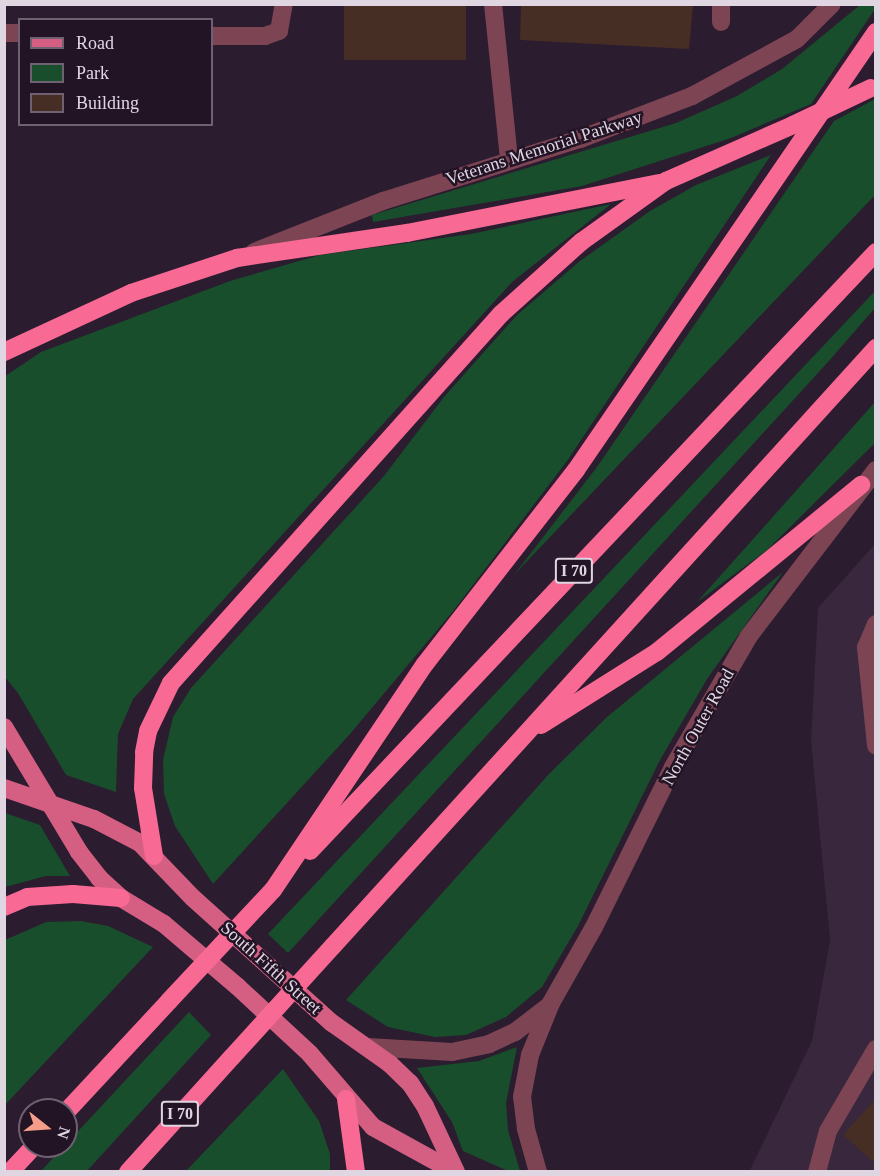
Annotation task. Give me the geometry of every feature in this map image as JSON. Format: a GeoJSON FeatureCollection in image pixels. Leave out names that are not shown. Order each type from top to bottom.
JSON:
{"type":"FeatureCollection","features":[{"type":"Feature","properties":{"kind":"highway"},"geometry":{"type":"LineString","coordinates":[[273,890],[425,664],[576,470],[876,32]]}},
{"type":"Feature","properties":{"kind":"highway"},"geometry":{"type":"LineString","coordinates":[[154,856],[143,788],[144,752],[148,731],[171,683],[501,314],[581,242],[666,181],[873,87]]}},
{"type":"Feature","properties":{"kind":"highway"},"geometry":{"type":"LineString","coordinates":[[4,352],[131,293],[237,258],[407,233],[666,181]]}},
{"type":"Feature","properties":{"kind":"highway","name":"I 70"},"geometry":{"type":"LineString","coordinates":[[78,1099],[876,252]]}},
{"type":"Feature","properties":{"kind":"highway","name":"I 70"},"geometry":{"type":"LineString","coordinates":[[128,1172],[876,348]]}},
{"type":"Feature","properties":{"kind":"highway"},"geometry":{"type":"LineString","coordinates":[[522,738],[657,652],[861,485]]}},
{"type":"Feature","properties":{"kind":"highway"},"geometry":{"type":"LineString","coordinates":[[4,907],[27,897],[73,894],[121,898]]}},
{"type":"Feature","properties":{"kind":"highway"},"geometry":{"type":"LineString","coordinates":[[346,1099],[356,1172]]}},
{"type":"Feature","properties":{"kind":"highway"},"geometry":{"type":"LineString","coordinates":[[10,1172],[23,1158]]}},
{"type":"Feature","properties":{"kind":"main road","name":"South Fifth Street"},"geometry":{"type":"LineString","coordinates":[[4,728],[79,852],[121,898],[164,924],[238,987],[310,1054],[346,1099],[373,1127],[455,1172]]}},
{"type":"Feature","properties":{"kind":"main road","name":"South Fifth Street"},"geometry":{"type":"LineString","coordinates":[[4,788],[122,831],[154,856],[193,898],[332,1023],[368,1047],[410,1083],[426,1106],[455,1172]]}},
{"type":"Feature","properties":{"kind":"street"},"geometry":{"type":"LineString","coordinates":[[213,36],[265,36],[279,32],[284,4]]}},
{"type":"Feature","properties":{"kind":"street"},"geometry":{"type":"LineString","coordinates":[[493,4],[509,158]]}},
{"type":"Feature","properties":{"kind":"street","name":"Veterans Memorial Parkway"},"geometry":{"type":"LineString","coordinates":[[237,258],[383,201],[509,158],[580,139],[692,96],[797,39],[832,4]]}},
{"type":"Feature","properties":{"kind":"street","name":"North Outer Road"},"geometry":{"type":"LineString","coordinates":[[538,1172],[526,1129],[522,1097],[530,1055],[551,1004],[594,927],[673,767],[749,636],[861,485],[876,470]]}},
{"type":"Feature","properties":{"kind":"street"},"geometry":{"type":"LineString","coordinates":[[876,624],[866,647],[872,676],[876,745]]}},
{"type":"Feature","properties":{"kind":"street"},"geometry":{"type":"LineString","coordinates":[[368,1047],[452,1052],[489,1044],[515,1032],[551,1004]]}},
{"type":"Feature","properties":{"kind":"street"},"geometry":{"type":"LineString","coordinates":[[817,1172],[828,1131],[876,1049]]}},
{"type":"Feature","properties":{"kind":"shaded area"},"geometry":{"type":"Polygon","coordinates":[[[875,544],[875,1171],[749,1172],[812,1041],[830,940],[811,741],[818,608],[875,544]]]}},
{"type":"Feature","properties":{"kind":"green space"},"geometry":{"type":"Polygon","coordinates":[[[860,5],[875,5],[875,9],[811,104],[731,138],[582,186],[373,222],[372,215],[676,123],[737,96],[782,69],[860,5]]]}},
{"type":"Feature","properties":{"kind":"green space"},"geometry":{"type":"Polygon","coordinates":[[[875,99],[875,195],[514,575],[597,467],[834,121],[875,99]]]}},
{"type":"Feature","properties":{"kind":"green space"},"geometry":{"type":"Polygon","coordinates":[[[771,155],[567,461],[454,610],[350,734],[213,884],[175,826],[164,794],[163,760],[173,717],[191,688],[384,476],[444,397],[517,315],[580,261],[650,211],[696,185],[771,155]]]}},
{"type":"Feature","properties":{"kind":"green space"},"geometry":{"type":"Polygon","coordinates":[[[611,204],[512,282],[133,699],[118,734],[116,792],[66,775],[18,693],[5,677],[4,377],[41,352],[230,281],[320,255],[471,234],[611,204]]]}},
{"type":"Feature","properties":{"kind":"green space"},"geometry":{"type":"Polygon","coordinates":[[[875,291],[875,308],[828,362],[288,953],[268,934],[875,291]]]}},
{"type":"Feature","properties":{"kind":"green space"},"geometry":{"type":"Polygon","coordinates":[[[875,402],[875,443],[767,550],[697,602],[875,402]]]}},
{"type":"Feature","properties":{"kind":"green space"},"geometry":{"type":"Polygon","coordinates":[[[783,572],[707,679],[660,760],[578,926],[542,987],[506,1017],[466,1035],[435,1037],[388,1027],[346,1000],[549,774],[607,717],[783,572]]]}},
{"type":"Feature","properties":{"kind":"green space"},"geometry":{"type":"Polygon","coordinates":[[[5,813],[40,825],[70,876],[46,876],[5,887],[5,813]]]}},
{"type":"Feature","properties":{"kind":"green space"},"geometry":{"type":"Polygon","coordinates":[[[81,921],[108,926],[153,947],[5,1105],[5,940],[46,922],[81,921]]]}},
{"type":"Feature","properties":{"kind":"green space"},"geometry":{"type":"Polygon","coordinates":[[[189,1012],[211,1035],[87,1171],[41,1171],[53,1158],[78,1158],[78,1131],[189,1012]]]}},
{"type":"Feature","properties":{"kind":"green space"},"geometry":{"type":"Polygon","coordinates":[[[517,1047],[506,1103],[508,1130],[520,1171],[508,1171],[463,1151],[452,1122],[417,1068],[479,1061],[517,1047]]]}},
{"type":"Feature","properties":{"kind":"green space"},"geometry":{"type":"Polygon","coordinates":[[[283,1069],[319,1121],[330,1154],[330,1171],[186,1171],[283,1069]]]}},
{"type":"Feature","properties":{"kind":"building"},"geometry":{"type":"Polygon","coordinates":[[[344,4],[466,4],[466,60],[344,60],[344,4]]]}},
{"type":"Feature","properties":{"kind":"building"},"geometry":{"type":"Polygon","coordinates":[[[521,5],[693,5],[689,49],[520,40],[521,5]]]}},
{"type":"Feature","properties":{"kind":"building"},"geometry":{"type":"Polygon","coordinates":[[[876,1099],[876,1164],[843,1135],[876,1099]]]}}]}
